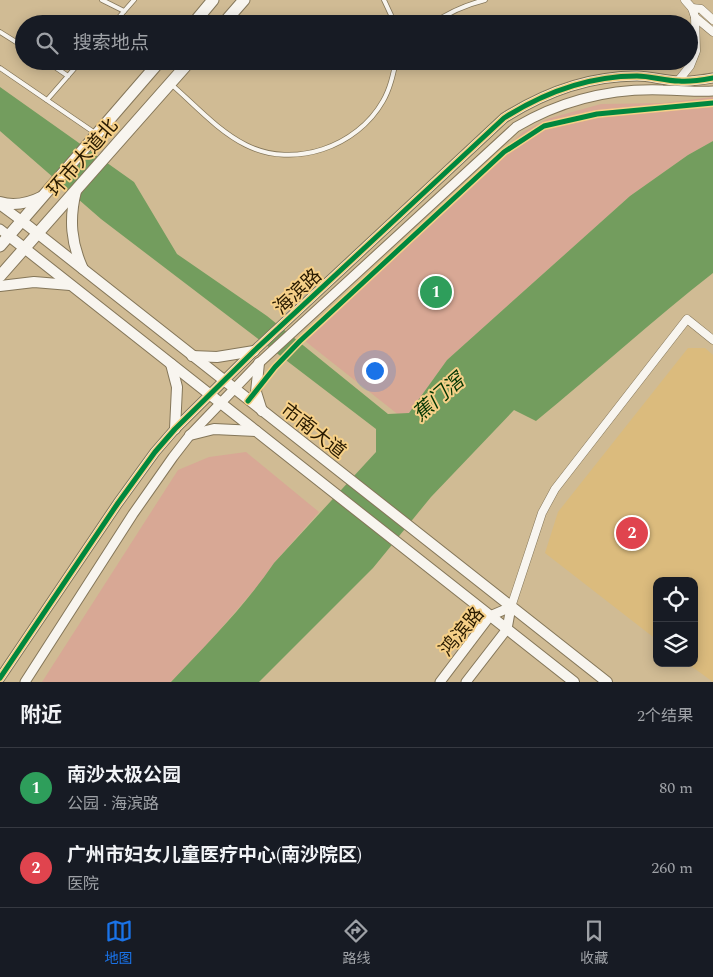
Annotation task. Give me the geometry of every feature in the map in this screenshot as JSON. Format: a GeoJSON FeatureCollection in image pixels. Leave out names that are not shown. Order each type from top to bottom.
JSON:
{"type":"FeatureCollection","features":[{"type":"Feature","properties":{"kind":"main road"},"geometry":{"type":"LineString","coordinates":[[200,15],[213,0]]}},
{"type":"Feature","properties":{"kind":"main road"},"geometry":{"type":"LineString","coordinates":[[231,15],[244,0]]}},
{"type":"Feature","properties":{"kind":"main road","name":"环市大道北"},"geometry":{"type":"LineString","coordinates":[[0,246],[5,233],[22,222],[152,70]]}},
{"type":"Feature","properties":{"kind":"main road","name":"环市大道北"},"geometry":{"type":"LineString","coordinates":[[0,276],[182,70]]}},
{"type":"Feature","properties":{"kind":"main road"},"geometry":{"type":"LineString","coordinates":[[76,191],[71,218],[72,231],[74,245],[84,270]]}},
{"type":"Feature","properties":{"kind":"main road"},"geometry":{"type":"LineString","coordinates":[[0,203],[25,203],[44,196]]}},
{"type":"Feature","properties":{"kind":"main road","name":"市南大道"},"geometry":{"type":"LineString","coordinates":[[22,222],[607,682]]}},
{"type":"Feature","properties":{"kind":"main road","name":"市南大道"},"geometry":{"type":"LineString","coordinates":[[5,233],[574,682]]}},
{"type":"Feature","properties":{"kind":"main road"},"geometry":{"type":"LineString","coordinates":[[0,286],[34,282],[70,285]]}},
{"type":"Feature","properties":{"kind":"main road"},"geometry":{"type":"LineString","coordinates":[[192,356],[217,357],[254,351]]}},
{"type":"Feature","properties":{"kind":"main road"},"geometry":{"type":"LineString","coordinates":[[259,363],[256,392],[262,412]]}},
{"type":"Feature","properties":{"kind":"main road"},"geometry":{"type":"LineString","coordinates":[[170,364],[177,387],[175,429]]}},
{"type":"Feature","properties":{"kind":"main road"},"geometry":{"type":"LineString","coordinates":[[190,436],[214,429],[256,431]]}},
{"type":"Feature","properties":{"kind":"street"},"geometry":{"type":"LineString","coordinates":[[685,0],[692,8],[694,15]]}},
{"type":"Feature","properties":{"kind":"street"},"geometry":{"type":"LineString","coordinates":[[692,8],[701,9],[713,20]]}},
{"type":"Feature","properties":{"kind":"street"},"geometry":{"type":"LineString","coordinates":[[698,20],[713,32]]}},
{"type":"Feature","properties":{"kind":"street"},"geometry":{"type":"LineString","coordinates":[[678,82],[687,70]]}},
{"type":"Feature","properties":{"kind":"street","name":"海滨路"},"geometry":{"type":"LineString","coordinates":[[0,678],[154,452],[254,351],[504,118],[521,107],[558,90],[597,79],[637,76],[657,77],[678,82],[713,78]]}},
{"type":"Feature","properties":{"kind":"street","name":"海滨路"},"geometry":{"type":"LineString","coordinates":[[25,682],[134,514],[173,456],[190,436],[259,363],[516,127],[532,117],[568,102],[605,93],[644,90],[713,91]]}},
{"type":"Feature","properties":{"kind":"street","name":"市南大道"},"geometry":{"type":"LineString","coordinates":[[0,203],[22,222]]}},
{"type":"Feature","properties":{"kind":"street"},"geometry":{"type":"LineString","coordinates":[[511,607],[542,513],[554,489],[688,319],[713,340]]}},
{"type":"Feature","properties":{"kind":"street","name":"鸿滨路"},"geometry":{"type":"LineString","coordinates":[[440,682],[490,616],[511,607]]}},
{"type":"Feature","properties":{"kind":"street","name":"鸿滨路"},"geometry":{"type":"LineString","coordinates":[[466,682],[507,629],[511,607]]}},
{"type":"Feature","properties":{"kind":"lane"},"geometry":{"type":"LineString","coordinates":[[102,0],[124,11]]}},
{"type":"Feature","properties":{"kind":"lane"},"geometry":{"type":"LineString","coordinates":[[121,15],[134,0]]}},
{"type":"Feature","properties":{"kind":"lane"},"geometry":{"type":"LineString","coordinates":[[384,0],[391,15]]}},
{"type":"Feature","properties":{"kind":"lane"},"geometry":{"type":"LineString","coordinates":[[446,15],[485,0]]}},
{"type":"Feature","properties":{"kind":"lane"},"geometry":{"type":"LineString","coordinates":[[0,32],[15,41]]}},
{"type":"Feature","properties":{"kind":"lane"},"geometry":{"type":"LineString","coordinates":[[0,68],[97,134]]}},
{"type":"Feature","properties":{"kind":"lane"},"geometry":{"type":"LineString","coordinates":[[59,70],[68,76]]}},
{"type":"Feature","properties":{"kind":"lane"},"geometry":{"type":"LineString","coordinates":[[47,100],[73,70]]}},
{"type":"Feature","properties":{"kind":"lane"},"geometry":{"type":"LineString","coordinates":[[170,83],[228,135],[255,148],[291,155],[320,150],[354,134],[370,119],[383,101],[392,81],[394,70]]}},
{"type":"Feature","properties":{"kind":"shaded area"},"geometry":{"type":"Polygon","coordinates":[[[713,97],[713,141],[688,155],[630,196],[447,360],[409,413],[400,416],[300,337],[523,132],[547,119],[601,104],[663,103],[713,97]]]}},
{"type":"Feature","properties":{"kind":"shaded area"},"geometry":{"type":"Polygon","coordinates":[[[688,348],[705,348],[713,355],[713,682],[692,667],[698,667],[698,577],[653,577],[653,637],[545,553],[558,512],[688,348]]]}},
{"type":"Feature","properties":{"kind":"shaded area"},"geometry":{"type":"Polygon","coordinates":[[[246,452],[319,512],[204,648],[171,682],[42,682],[178,470],[209,457],[246,452]]]}},
{"type":"Feature","properties":{"kind":"water","name":"蕉门滘"},"geometry":{"type":"Polygon","coordinates":[[[0,87],[134,182],[177,254],[267,316],[388,414],[409,413],[447,360],[630,196],[688,155],[713,141],[713,273],[536,421],[514,410],[431,497],[373,568],[259,682],[171,682],[238,610],[274,563],[376,452],[376,429],[101,219],[0,131],[0,87]]]}},
{"type":"Feature","properties":{"kind":"cycle path"},"geometry":{"type":"LineString","coordinates":[[0,678],[118,503],[155,452],[175,429],[254,351],[504,118],[535,100],[585,82],[637,76],[674,81],[713,78]]}},
{"type":"Feature","properties":{"kind":"cycle path"},"geometry":{"type":"LineString","coordinates":[[248,401],[275,367],[300,341],[504,152],[544,126],[597,114],[713,103]]}},
{"type":"Feature","properties":{"kind":"place","name":"南沙太极公园"},"geometry":{"type":"Point","coordinates":[436,292]}},
{"type":"Feature","properties":{"kind":"place","name":"广州市妇女儿童医疗中心(南沙院区)"},"geometry":{"type":"Point","coordinates":[632,533]}}]}
